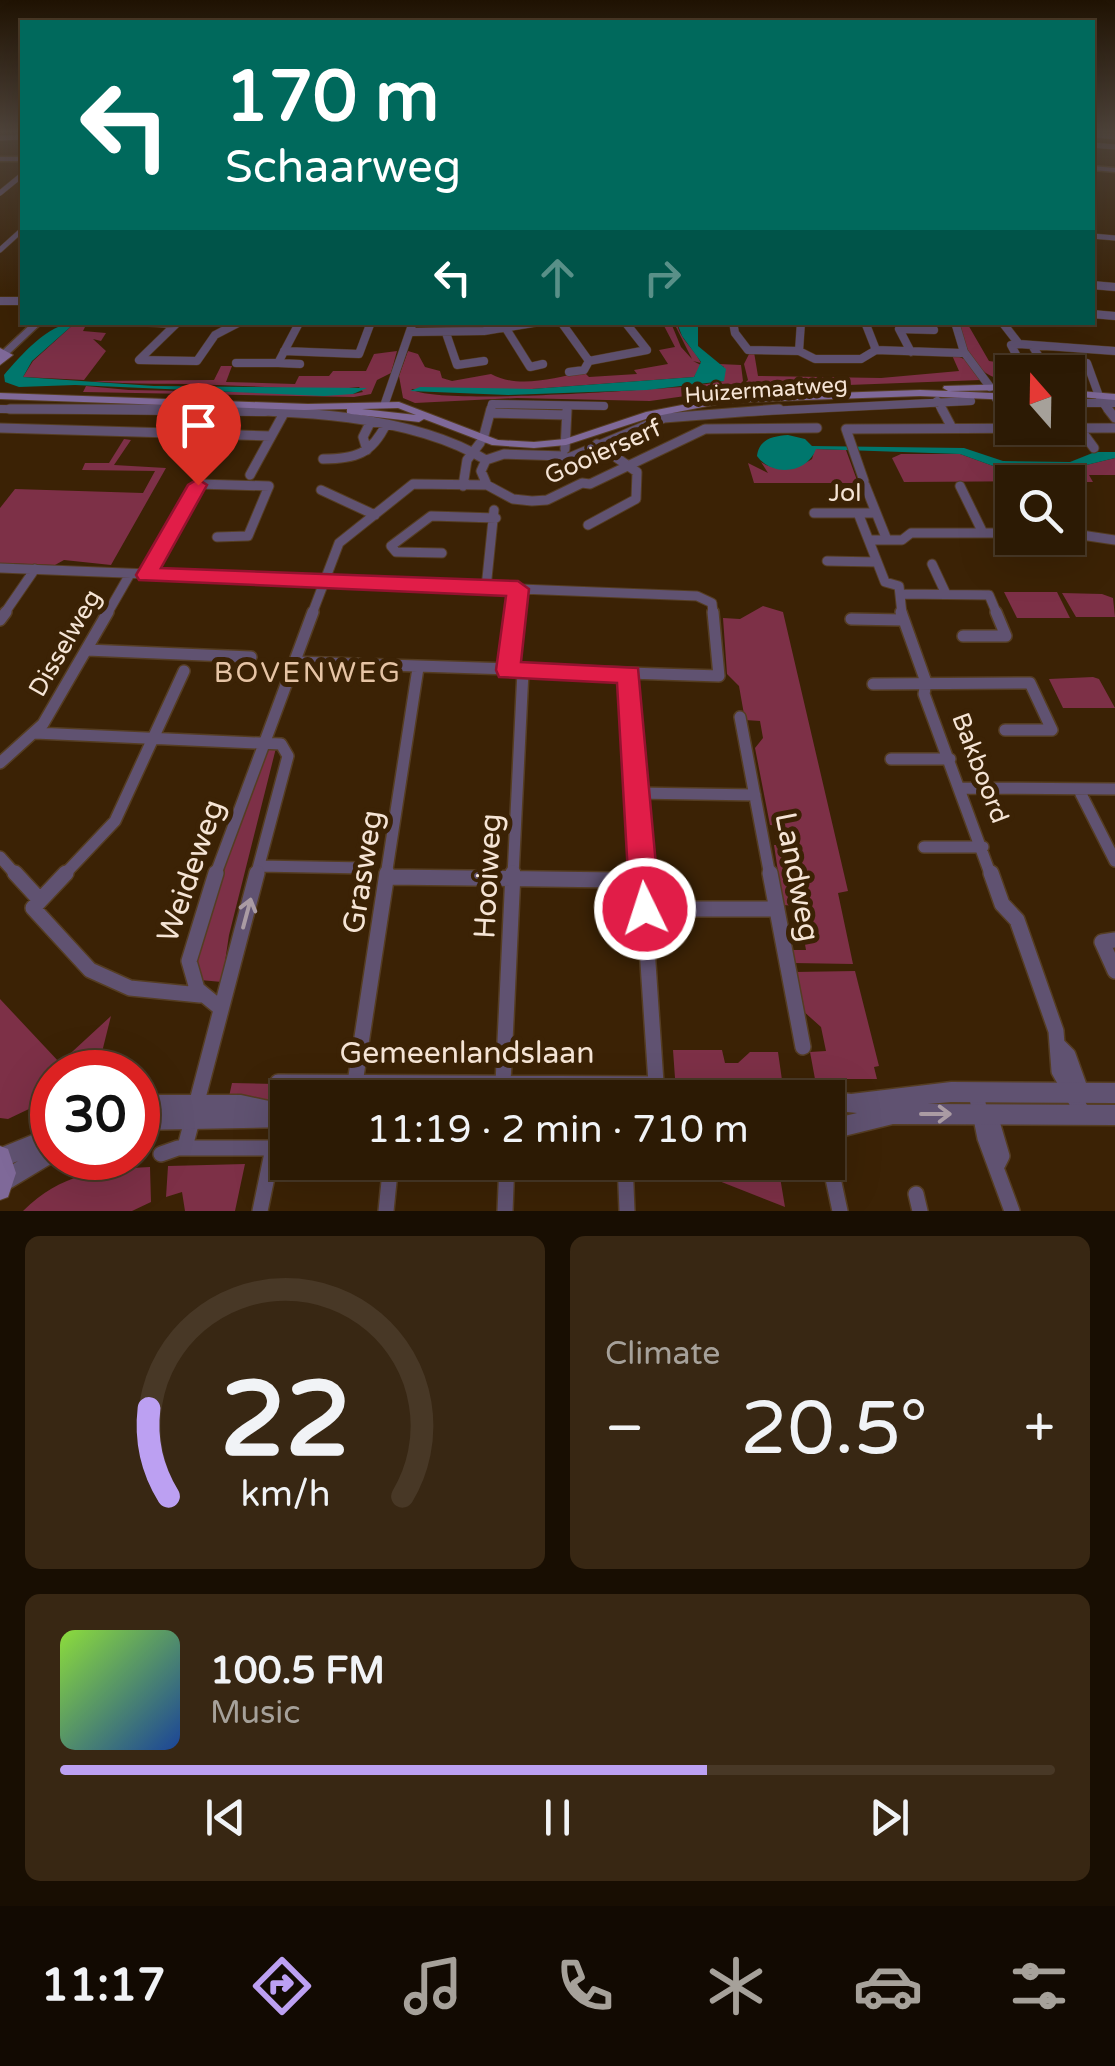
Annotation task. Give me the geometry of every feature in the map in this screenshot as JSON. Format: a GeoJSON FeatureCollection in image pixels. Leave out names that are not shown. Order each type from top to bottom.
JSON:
{"type":"FeatureCollection","features":[{"type":"Feature","properties":{"kind":"main road","name":"Huizermaatweg"},"geometry":{"type":"LineString","coordinates":[[0,396],[304,406],[376,415],[402,411],[479,445],[568,448],[633,420],[696,405],[798,396],[995,392]]}},
{"type":"Feature","properties":{"kind":"main road","name":"Huizermaatweg"},"geometry":{"type":"LineString","coordinates":[[0,406],[137,401]]}},
{"type":"Feature","properties":{"kind":"street"},"geometry":{"type":"LineString","coordinates":[[0,250],[20,232]]}},
{"type":"Feature","properties":{"kind":"street"},"geometry":{"type":"LineString","coordinates":[[1,354],[33,325]]}},
{"type":"Feature","properties":{"kind":"street"},"geometry":{"type":"LineString","coordinates":[[175,325],[140,360],[197,361],[215,334],[235,325]]}},
{"type":"Feature","properties":{"kind":"street"},"geometry":{"type":"LineString","coordinates":[[278,363],[301,325]]}},
{"type":"Feature","properties":{"kind":"street"},"geometry":{"type":"LineString","coordinates":[[284,351],[359,354],[370,325]]}},
{"type":"Feature","properties":{"kind":"street"},"geometry":{"type":"LineString","coordinates":[[364,451],[363,438],[412,327],[446,333],[518,325]]}},
{"type":"Feature","properties":{"kind":"street"},"geometry":{"type":"LineString","coordinates":[[562,325],[588,361]]}},
{"type":"Feature","properties":{"kind":"street"},"geometry":{"type":"LineString","coordinates":[[588,361],[648,350],[627,325]]}},
{"type":"Feature","properties":{"kind":"street"},"geometry":{"type":"LineString","coordinates":[[734,325],[748,350]]}},
{"type":"Feature","properties":{"kind":"street"},"geometry":{"type":"LineString","coordinates":[[799,351],[801,325]]}},
{"type":"Feature","properties":{"kind":"street"},"geometry":{"type":"LineString","coordinates":[[865,325],[876,350]]}},
{"type":"Feature","properties":{"kind":"street"},"geometry":{"type":"LineString","coordinates":[[956,325],[960,352],[978,369],[995,397]]}},
{"type":"Feature","properties":{"kind":"street"},"geometry":{"type":"LineString","coordinates":[[1004,325],[1018,344]]}},
{"type":"Feature","properties":{"kind":"street"},"geometry":{"type":"LineString","coordinates":[[505,327],[530,366],[543,364]]}},
{"type":"Feature","properties":{"kind":"street"},"geometry":{"type":"LineString","coordinates":[[911,352],[899,329],[934,330]]}},
{"type":"Feature","properties":{"kind":"street"},"geometry":{"type":"LineString","coordinates":[[446,333],[457,365],[484,362]]}},
{"type":"Feature","properties":{"kind":"street"},"geometry":{"type":"LineString","coordinates":[[1033,347],[1044,362],[1020,362],[1011,345],[1115,351]]}},
{"type":"Feature","properties":{"kind":"street"},"geometry":{"type":"LineString","coordinates":[[748,350],[799,351],[815,359],[860,360],[876,350],[960,352]]}},
{"type":"Feature","properties":{"kind":"street"},"geometry":{"type":"LineString","coordinates":[[744,360],[748,350]]}},
{"type":"Feature","properties":{"kind":"street"},"geometry":{"type":"LineString","coordinates":[[569,372],[584,370],[588,361]]}},
{"type":"Feature","properties":{"kind":"street"},"geometry":{"type":"LineString","coordinates":[[236,363],[300,364]]}},
{"type":"Feature","properties":{"kind":"street"},"geometry":{"type":"LineString","coordinates":[[1087,363],[1115,418]]}},
{"type":"Feature","properties":{"kind":"street","name":"Huizermaatweg"},"geometry":{"type":"LineString","coordinates":[[0,406],[376,415],[479,445],[486,460],[504,454],[538,457],[597,444],[664,418],[937,401],[972,395]]}},
{"type":"Feature","properties":{"kind":"street"},"geometry":{"type":"LineString","coordinates":[[937,401],[952,428]]}},
{"type":"Feature","properties":{"kind":"street","name":"Jol"},"geometry":{"type":"LineString","coordinates":[[846,404],[853,448],[887,540]]}},
{"type":"Feature","properties":{"kind":"street"},"geometry":{"type":"LineString","coordinates":[[486,460],[481,471],[487,484],[463,486],[466,464],[479,445],[490,413],[604,406]]}},
{"type":"Feature","properties":{"kind":"street"},"geometry":{"type":"LineString","coordinates":[[216,434],[229,410]]}},
{"type":"Feature","properties":{"kind":"street"},"geometry":{"type":"LineString","coordinates":[[567,410],[568,448]]}},
{"type":"Feature","properties":{"kind":"street"},"geometry":{"type":"LineString","coordinates":[[748,410],[751,429]]}},
{"type":"Feature","properties":{"kind":"street"},"geometry":{"type":"LineString","coordinates":[[250,475],[284,412]]}},
{"type":"Feature","properties":{"kind":"street"},"geometry":{"type":"LineString","coordinates":[[323,459],[350,462],[378,444],[376,415]]}},
{"type":"Feature","properties":{"kind":"street"},"geometry":{"type":"LineString","coordinates":[[849,428],[995,427]]}},
{"type":"Feature","properties":{"kind":"street"},"geometry":{"type":"LineString","coordinates":[[1085,427],[1115,428]]}},
{"type":"Feature","properties":{"kind":"street"},"geometry":{"type":"LineString","coordinates":[[0,428],[271,436]]}},
{"type":"Feature","properties":{"kind":"street","name":"Gooierserf"},"geometry":{"type":"LineString","coordinates":[[487,484],[496,506],[513,499],[546,500],[705,429],[817,428]]}},
{"type":"Feature","properties":{"kind":"street"},"geometry":{"type":"LineString","coordinates":[[1085,439],[1094,448]]}},
{"type":"Feature","properties":{"kind":"street"},"geometry":{"type":"LineString","coordinates":[[588,524],[636,499],[637,472],[597,444]]}},
{"type":"Feature","properties":{"kind":"street","name":"Huizermaatweg"},"geometry":{"type":"LineString","coordinates":[[538,457],[556,468],[568,448]]}},
{"type":"Feature","properties":{"kind":"street","name":"Weideweg"},"geometry":{"type":"LineString","coordinates":[[201,995],[191,980],[189,961],[214,879],[339,543],[413,484],[463,486]]}},
{"type":"Feature","properties":{"kind":"street"},"geometry":{"type":"LineString","coordinates":[[146,575],[197,486],[269,486],[248,536],[217,537]]}},
{"type":"Feature","properties":{"kind":"street"},"geometry":{"type":"LineString","coordinates":[[960,486],[984,533]]}},
{"type":"Feature","properties":{"kind":"street"},"geometry":{"type":"LineString","coordinates":[[321,490],[375,514]]}},
{"type":"Feature","properties":{"kind":"street"},"geometry":{"type":"LineString","coordinates":[[442,553],[396,552],[391,546],[431,516],[496,506],[486,588]]}},
{"type":"Feature","properties":{"kind":"street","name":"Jol"},"geometry":{"type":"LineString","coordinates":[[814,513],[876,513]]}},
{"type":"Feature","properties":{"kind":"street"},"geometry":{"type":"LineString","coordinates":[[858,513],[885,582],[898,586],[902,594],[989,595],[1006,636],[962,636]]}},
{"type":"Feature","properties":{"kind":"street"},"geometry":{"type":"LineString","coordinates":[[868,540],[902,540],[911,533],[995,533]]}},
{"type":"Feature","properties":{"kind":"street"},"geometry":{"type":"LineString","coordinates":[[1085,533],[1115,540]]}},
{"type":"Feature","properties":{"kind":"street"},"geometry":{"type":"LineString","coordinates":[[828,562],[877,562]]}},
{"type":"Feature","properties":{"kind":"street"},"geometry":{"type":"LineString","coordinates":[[932,564],[946,594]]}},
{"type":"Feature","properties":{"kind":"street"},"geometry":{"type":"LineString","coordinates":[[0,568],[708,598],[712,603],[719,676],[295,662]]}},
{"type":"Feature","properties":{"kind":"street"},"geometry":{"type":"LineString","coordinates":[[0,620],[35,569]]}},
{"type":"Feature","properties":{"kind":"street","name":"Disselweg"},"geometry":{"type":"LineString","coordinates":[[0,763],[52,712],[130,574]]}},
{"type":"Feature","properties":{"kind":"street","name":"Hooiweg"},"geometry":{"type":"LineString","coordinates":[[503,1080],[513,879],[518,589]]}},
{"type":"Feature","properties":{"kind":"street","name":"Bakboord"},"geometry":{"type":"LineString","coordinates":[[902,594],[899,606],[926,682],[924,694],[1003,906],[1018,923],[1059,1046],[1056,1054],[1084,1115]]}},
{"type":"Feature","properties":{"kind":"street"},"geometry":{"type":"LineString","coordinates":[[851,619],[903,620]]}},
{"type":"Feature","properties":{"kind":"street"},"geometry":{"type":"LineString","coordinates":[[87,650],[251,656]]}},
{"type":"Feature","properties":{"kind":"street","name":"Grasweg"},"geometry":{"type":"LineString","coordinates":[[355,1080],[418,668]]}},
{"type":"Feature","properties":{"kind":"street"},"geometry":{"type":"LineString","coordinates":[[184,671],[115,821],[33,905],[36,914],[90,970],[130,988],[201,995],[220,1007]]}},
{"type":"Feature","properties":{"kind":"street"},"geometry":{"type":"LineString","coordinates":[[629,675],[655,1080]]}},
{"type":"Feature","properties":{"kind":"street"},"geometry":{"type":"LineString","coordinates":[[873,684],[1030,683],[1052,730],[1005,730]]}},
{"type":"Feature","properties":{"kind":"street","name":"Landweg"},"geometry":{"type":"LineString","coordinates":[[740,717],[803,1046]]}},
{"type":"Feature","properties":{"kind":"street"},"geometry":{"type":"LineString","coordinates":[[35,732],[281,744],[288,756],[184,1148]]}},
{"type":"Feature","properties":{"kind":"street"},"geometry":{"type":"LineString","coordinates":[[891,758],[950,759]]}},
{"type":"Feature","properties":{"kind":"street"},"geometry":{"type":"LineString","coordinates":[[960,788],[1115,790]]}},
{"type":"Feature","properties":{"kind":"street"},"geometry":{"type":"LineString","coordinates":[[1079,790],[1115,861]]}},
{"type":"Feature","properties":{"kind":"street"},"geometry":{"type":"LineString","coordinates":[[636,794],[755,795]]}},
{"type":"Feature","properties":{"kind":"street"},"geometry":{"type":"LineString","coordinates":[[924,847],[983,847]]}},
{"type":"Feature","properties":{"kind":"street"},"geometry":{"type":"LineString","coordinates":[[0,857],[38,898]]}},
{"type":"Feature","properties":{"kind":"street"},"geometry":{"type":"LineString","coordinates":[[260,866],[364,868]]}},
{"type":"Feature","properties":{"kind":"street"},"geometry":{"type":"LineString","coordinates":[[388,877],[615,880]]}},
{"type":"Feature","properties":{"kind":"street"},"geometry":{"type":"LineString","coordinates":[[645,909],[777,909]]}},
{"type":"Feature","properties":{"kind":"street"},"geometry":{"type":"LineString","coordinates":[[1115,940],[1102,942],[1115,971]]}},
{"type":"Feature","properties":{"kind":"street"},"geometry":{"type":"LineString","coordinates":[[976,1092],[1002,1156],[998,1164],[1012,1211]]}},
{"type":"Feature","properties":{"kind":"street"},"geometry":{"type":"LineString","coordinates":[[845,1104],[976,1092],[1115,1092]]}},
{"type":"Feature","properties":{"kind":"street"},"geometry":{"type":"LineString","coordinates":[[160,1108],[270,1115]]}},
{"type":"Feature","properties":{"kind":"street"},"geometry":{"type":"LineString","coordinates":[[160,1117],[192,1113]]}},
{"type":"Feature","properties":{"kind":"street"},"geometry":{"type":"LineString","coordinates":[[845,1125],[880,1115],[1115,1115]]}},
{"type":"Feature","properties":{"kind":"street"},"geometry":{"type":"LineString","coordinates":[[160,1154],[184,1148],[270,1148]]}},
{"type":"Feature","properties":{"kind":"street"},"geometry":{"type":"LineString","coordinates":[[1,1172],[30,1152]]}},
{"type":"Feature","properties":{"kind":"street"},"geometry":{"type":"LineString","coordinates":[[1,1172],[30,1163]]}},
{"type":"Feature","properties":{"kind":"street"},"geometry":{"type":"LineString","coordinates":[[260,1211],[270,1180]]}},
{"type":"Feature","properties":{"kind":"street"},"geometry":{"type":"LineString","coordinates":[[386,1211],[389,1180]]}},
{"type":"Feature","properties":{"kind":"street"},"geometry":{"type":"LineString","coordinates":[[506,1211],[507,1180]]}},
{"type":"Feature","properties":{"kind":"street"},"geometry":{"type":"LineString","coordinates":[[626,1180],[627,1211]]}},
{"type":"Feature","properties":{"kind":"street"},"geometry":{"type":"LineString","coordinates":[[833,1180],[840,1211]]}},
{"type":"Feature","properties":{"kind":"shaded area"},"geometry":{"type":"Polygon","coordinates":[[[73,325],[86,325],[83,331],[106,333],[101,341],[93,339],[106,351],[84,380],[23,377],[33,361],[73,325]]]}},
{"type":"Feature","properties":{"kind":"shaded area"},"geometry":{"type":"Polygon","coordinates":[[[664,325],[672,325],[681,347],[692,359],[678,325],[701,363],[693,361],[701,365],[694,377],[532,389],[411,389],[429,394],[501,396],[695,386],[724,381],[724,367],[719,364],[741,365],[743,381],[735,389],[650,401],[517,398],[415,403],[403,398],[399,376],[408,351],[418,354],[425,367],[440,371],[442,378],[452,381],[491,374],[525,382],[584,372],[589,377],[637,374],[634,370],[668,364],[659,350],[675,347],[664,325]]]}},
{"type":"Feature","properties":{"kind":"shaded area"},"geometry":{"type":"Polygon","coordinates":[[[960,325],[968,325],[989,361],[995,362],[995,378],[982,370],[970,354],[960,325]]]}},
{"type":"Feature","properties":{"kind":"shaded area"},"geometry":{"type":"Polygon","coordinates":[[[397,351],[391,373],[377,380],[371,394],[354,397],[83,392],[86,386],[353,394],[363,392],[359,387],[306,389],[91,381],[214,380],[221,366],[232,366],[226,382],[295,384],[299,376],[366,371],[374,354],[397,351]]]}},
{"type":"Feature","properties":{"kind":"shaded area"},"geometry":{"type":"Polygon","coordinates":[[[750,352],[754,352],[758,376],[881,378],[959,371],[951,353],[968,361],[981,380],[739,389],[748,380],[744,364],[750,352]]]}},
{"type":"Feature","properties":{"kind":"shaded area"},"geometry":{"type":"Polygon","coordinates":[[[124,439],[131,440],[114,465],[166,468],[111,565],[64,560],[55,565],[0,563],[0,508],[15,489],[143,493],[155,471],[82,470],[85,463],[109,463],[124,439]]]}},
{"type":"Feature","properties":{"kind":"shaded area"},"geometry":{"type":"Polygon","coordinates":[[[815,449],[846,450],[858,483],[754,483],[748,463],[768,473],[761,462],[773,467],[793,467],[812,459],[815,449]]]}},
{"type":"Feature","properties":{"kind":"shaded area"},"geometry":{"type":"Polygon","coordinates":[[[901,454],[960,454],[995,467],[995,481],[904,482],[892,458],[901,454]]]}},
{"type":"Feature","properties":{"kind":"shaded area"},"geometry":{"type":"Polygon","coordinates":[[[1115,458],[1115,475],[1089,475],[1093,482],[1085,482],[1085,465],[1115,458]]]}},
{"type":"Feature","properties":{"kind":"shaded area"},"geometry":{"type":"Polygon","coordinates":[[[1004,592],[1057,592],[1070,618],[1017,618],[1004,592]]]}},
{"type":"Feature","properties":{"kind":"shaded area"},"geometry":{"type":"Polygon","coordinates":[[[1062,593],[1113,598],[1115,617],[1076,617],[1062,593]]]}},
{"type":"Feature","properties":{"kind":"shaded area"},"geometry":{"type":"Polygon","coordinates":[[[763,606],[783,612],[848,891],[838,893],[853,964],[793,963],[790,950],[806,950],[798,906],[783,905],[774,845],[785,845],[781,826],[770,825],[755,748],[763,738],[760,721],[745,720],[739,686],[727,674],[723,618],[740,619],[763,606]]]}},
{"type":"Feature","properties":{"kind":"shaded area"},"geometry":{"type":"Polygon","coordinates":[[[1049,679],[1099,679],[1115,708],[1063,708],[1049,679]]]}},
{"type":"Feature","properties":{"kind":"shaded area"},"geometry":{"type":"Polygon","coordinates":[[[276,748],[229,935],[222,982],[200,980],[195,957],[221,872],[266,751],[276,748]]]}},
{"type":"Feature","properties":{"kind":"shaded area"},"geometry":{"type":"Polygon","coordinates":[[[855,971],[879,1066],[874,1067],[877,1079],[815,1079],[810,1052],[826,1051],[821,1027],[802,1010],[794,972],[855,971]]]}},
{"type":"Feature","properties":{"kind":"shaded area"},"geometry":{"type":"Polygon","coordinates":[[[0,999],[48,1050],[30,1050],[30,1108],[8,1119],[0,1118],[0,999]]]}},
{"type":"Feature","properties":{"kind":"shaded area"},"geometry":{"type":"Polygon","coordinates":[[[111,1016],[102,1050],[74,1050],[111,1016]]]}},
{"type":"Feature","properties":{"kind":"shaded area"},"geometry":{"type":"Polygon","coordinates":[[[673,1050],[722,1050],[725,1063],[738,1063],[750,1052],[778,1052],[782,1080],[675,1078],[673,1050]]]}},
{"type":"Feature","properties":{"kind":"shaded area"},"geometry":{"type":"Polygon","coordinates":[[[232,1083],[270,1084],[270,1104],[228,1101],[232,1083]]]}},
{"type":"Feature","properties":{"kind":"shaded area"},"geometry":{"type":"Polygon","coordinates":[[[245,1164],[235,1211],[185,1211],[182,1192],[166,1197],[168,1166],[245,1164]]]}},
{"type":"Feature","properties":{"kind":"shaded area"},"geometry":{"type":"Polygon","coordinates":[[[150,1180],[151,1202],[132,1211],[23,1211],[66,1181],[150,1180]]]}},
{"type":"Feature","properties":{"kind":"shaded area"},"geometry":{"type":"Polygon","coordinates":[[[780,1180],[785,1207],[719,1181],[780,1180]]]}},
{"type":"Feature","properties":{"kind":"water"},"geometry":{"type":"Polygon","coordinates":[[[73,325],[32,361],[23,377],[154,386],[367,388],[353,394],[324,396],[75,385],[19,387],[5,382],[4,375],[18,359],[56,328],[73,325]]]}},
{"type":"Feature","properties":{"kind":"water"},"geometry":{"type":"Polygon","coordinates":[[[678,325],[698,325],[698,346],[726,369],[724,381],[647,390],[508,395],[410,391],[420,387],[532,389],[694,377],[701,362],[678,325]]]}},
{"type":"Feature","properties":{"kind":"water"},"geometry":{"type":"Polygon","coordinates":[[[777,436],[805,439],[812,446],[964,448],[1003,461],[1070,462],[1095,452],[1115,452],[1115,458],[1085,465],[995,467],[960,454],[816,449],[805,464],[780,470],[757,456],[761,446],[777,436]]]}},
{"type":"Feature","properties":{"kind":"district","name":"BOVENWEG"},"geometry":{"type":"Point","coordinates":[308,673]}},
{"type":"Feature","properties":{"kind":"route"},"geometry":{"type":"LineString","coordinates":[[198,485],[146,575],[518,589],[508,670],[629,675],[645,909]]}}]}
